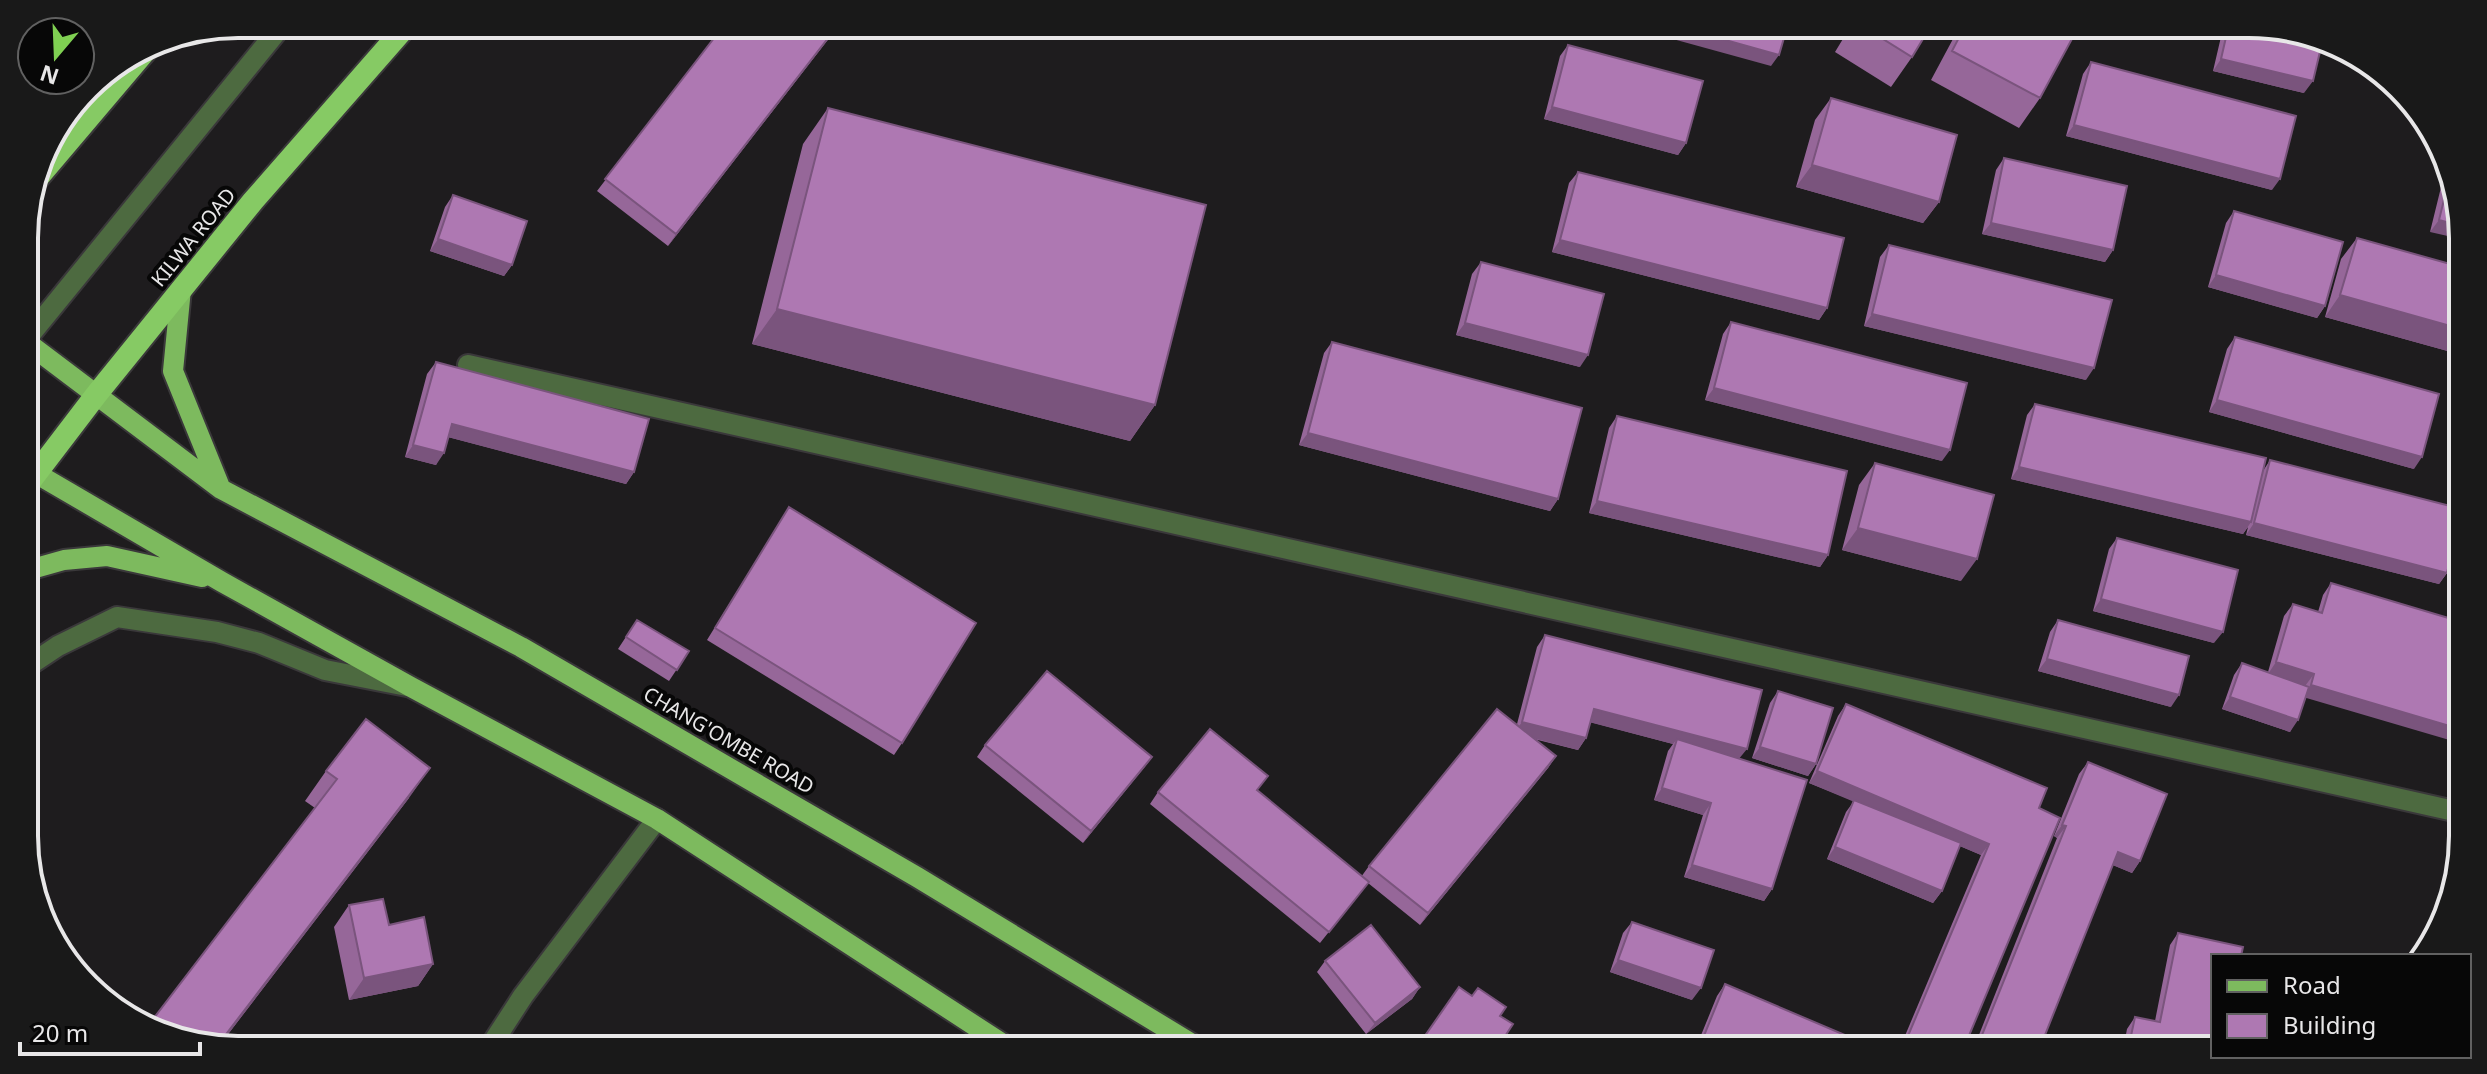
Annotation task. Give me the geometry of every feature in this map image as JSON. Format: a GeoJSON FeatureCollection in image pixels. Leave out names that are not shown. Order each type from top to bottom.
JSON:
{"type":"FeatureCollection","features":[{"type":"Feature","properties":{"kind":"highway","name":"KILWA ROAD"},"geometry":{"type":"LineString","coordinates":[[38,465],[253,201],[396,38]]}},
{"type":"Feature","properties":{"kind":"highway"},"geometry":{"type":"LineString","coordinates":[[54,158],[128,71]]}},
{"type":"Feature","properties":{"kind":"main road"},"geometry":{"type":"LineString","coordinates":[[181,289],[173,371],[221,489]]}},
{"type":"Feature","properties":{"kind":"main road","name":"CHANG'OMBE ROAD"},"geometry":{"type":"LineString","coordinates":[[38,351],[221,489],[521,647],[917,877],[1179,1036]]}},
{"type":"Feature","properties":{"kind":"main road"},"geometry":{"type":"LineString","coordinates":[[38,481],[657,819],[990,1036]]}},
{"type":"Feature","properties":{"kind":"main road"},"geometry":{"type":"LineString","coordinates":[[38,567],[64,560],[107,556],[222,582]]}},
{"type":"Feature","properties":{"kind":"street"},"geometry":{"type":"LineString","coordinates":[[38,325],[272,38]]}},
{"type":"Feature","properties":{"kind":"street"},"geometry":{"type":"LineString","coordinates":[[468,365],[2449,810]]}},
{"type":"Feature","properties":{"kind":"street"},"geometry":{"type":"LineString","coordinates":[[38,659],[117,617],[217,632],[259,643],[325,670],[411,687]]}},
{"type":"Feature","properties":{"kind":"street"},"geometry":{"type":"LineString","coordinates":[[497,1036],[523,996],[657,819]]}},
{"type":"Feature","properties":{"kind":"building"},"geometry":{"type":"Polygon","coordinates":[[[714,38],[828,38],[676,234],[605,179],[714,38]]]}},
{"type":"Feature","properties":{"kind":"building"},"geometry":{"type":"Polygon","coordinates":[[[1718,38],[1784,38],[1779,55],[1718,38]]]}},
{"type":"Feature","properties":{"kind":"building"},"geometry":{"type":"Polygon","coordinates":[[[1881,38],[1924,38],[1912,57],[1881,38]]]}},
{"type":"Feature","properties":{"kind":"building"},"geometry":{"type":"Polygon","coordinates":[[[1959,38],[2072,38],[2040,98],[1952,51],[1959,38]]]}},
{"type":"Feature","properties":{"kind":"building"},"geometry":{"type":"Polygon","coordinates":[[[2226,38],[2275,40],[2320,51],[2313,81],[2221,59],[2226,38]]]}},
{"type":"Feature","properties":{"kind":"building"},"geometry":{"type":"Polygon","coordinates":[[[1568,45],[1703,81],[1686,143],[1552,107],[1568,45]]]}},
{"type":"Feature","properties":{"kind":"building"},"geometry":{"type":"Polygon","coordinates":[[[2091,62],[2296,116],[2280,179],[2074,125],[2091,62]]]}},
{"type":"Feature","properties":{"kind":"building"},"geometry":{"type":"Polygon","coordinates":[[[1831,98],[1957,135],[1939,202],[1812,165],[1831,98]]]}},
{"type":"Feature","properties":{"kind":"building"},"geometry":{"type":"Polygon","coordinates":[[[828,108],[1206,205],[1155,405],[777,309],[828,108]]]}},
{"type":"Feature","properties":{"kind":"building"},"geometry":{"type":"Polygon","coordinates":[[[2004,158],[2127,186],[2113,250],[1991,223],[2004,158]]]}},
{"type":"Feature","properties":{"kind":"building"},"geometry":{"type":"Polygon","coordinates":[[[1578,172],[1844,238],[1827,308],[1560,240],[1578,172]]]}},
{"type":"Feature","properties":{"kind":"building"},"geometry":{"type":"Polygon","coordinates":[[[453,195],[527,221],[512,265],[438,239],[453,195]]]}},
{"type":"Feature","properties":{"kind":"building"},"geometry":{"type":"Polygon","coordinates":[[[2444,198],[2448,222],[2439,220],[2444,198]]]}},
{"type":"Feature","properties":{"kind":"building"},"geometry":{"type":"Polygon","coordinates":[[[2234,211],[2343,242],[2325,306],[2216,275],[2234,211]]]}},
{"type":"Feature","properties":{"kind":"building"},"geometry":{"type":"Polygon","coordinates":[[[2357,238],[2449,264],[2449,326],[2340,295],[2357,238]]]}},
{"type":"Feature","properties":{"kind":"building"},"geometry":{"type":"Polygon","coordinates":[[[1889,245],[2112,300],[2094,368],[1872,314],[1889,245]]]}},
{"type":"Feature","properties":{"kind":"building"},"geometry":{"type":"Polygon","coordinates":[[[1481,262],[1604,294],[1588,355],[1465,323],[1481,262]]]}},
{"type":"Feature","properties":{"kind":"building"},"geometry":{"type":"Polygon","coordinates":[[[1731,322],[1967,383],[1950,450],[1714,388],[1731,322]]]}},
{"type":"Feature","properties":{"kind":"building"},"geometry":{"type":"Polygon","coordinates":[[[2235,337],[2439,394],[2422,457],[2217,400],[2235,337]]]}},
{"type":"Feature","properties":{"kind":"building"},"geometry":{"type":"Polygon","coordinates":[[[1332,342],[1582,408],[1558,499],[1308,433],[1332,342]]]}},
{"type":"Feature","properties":{"kind":"building"},"geometry":{"type":"Polygon","coordinates":[[[436,362],[649,419],[634,472],[452,424],[444,453],[413,445],[436,362]]]}},
{"type":"Feature","properties":{"kind":"building"},"geometry":{"type":"Polygon","coordinates":[[[2035,404],[2266,458],[2251,522],[2019,467],[2035,404]]]}},
{"type":"Feature","properties":{"kind":"building"},"geometry":{"type":"Polygon","coordinates":[[[1617,416],[1847,471],[1828,555],[1597,501],[1617,416]]]}},
{"type":"Feature","properties":{"kind":"building"},"geometry":{"type":"Polygon","coordinates":[[[2270,460],[2449,506],[2447,573],[2254,523],[2270,460]]]}},
{"type":"Feature","properties":{"kind":"building"},"geometry":{"type":"Polygon","coordinates":[[[1875,463],[1994,495],[1977,559],[1858,528],[1875,463]]]}},
{"type":"Feature","properties":{"kind":"building"},"geometry":{"type":"Polygon","coordinates":[[[789,507],[976,623],[902,743],[715,628],[789,507]]]}},
{"type":"Feature","properties":{"kind":"building"},"geometry":{"type":"Polygon","coordinates":[[[2117,538],[2238,570],[2223,632],[2101,599],[2117,538]]]}},
{"type":"Feature","properties":{"kind":"building"},"geometry":{"type":"Polygon","coordinates":[[[2331,583],[2449,618],[2449,726],[2311,685],[2314,674],[2276,662],[2293,604],[2322,613],[2331,583]]]}},
{"type":"Feature","properties":{"kind":"building"},"geometry":{"type":"Polygon","coordinates":[[[637,620],[689,651],[677,670],[626,637],[637,620]]]}},
{"type":"Feature","properties":{"kind":"building"},"geometry":{"type":"Polygon","coordinates":[[[2058,620],[2189,656],[2179,695],[2047,659],[2058,620]]]}},
{"type":"Feature","properties":{"kind":"building"},"geometry":{"type":"Polygon","coordinates":[[[1545,635],[1762,690],[1747,749],[1594,709],[1586,738],[1522,722],[1545,635]]]}},
{"type":"Feature","properties":{"kind":"building"},"geometry":{"type":"Polygon","coordinates":[[[2242,663],[2309,687],[2298,720],[2230,697],[2242,663]]]}},
{"type":"Feature","properties":{"kind":"building"},"geometry":{"type":"Polygon","coordinates":[[[1047,671],[1152,757],[1091,831],[985,745],[1047,671]]]}},
{"type":"Feature","properties":{"kind":"building"},"geometry":{"type":"Polygon","coordinates":[[[1778,691],[1833,708],[1816,764],[1760,747],[1778,691]]]}},
{"type":"Feature","properties":{"kind":"building"},"geometry":{"type":"Polygon","coordinates":[[[1846,704],[2047,788],[2039,808],[2060,818],[1969,1036],[1908,1036],[1989,844],[1817,771],[1846,704]]]}},
{"type":"Feature","properties":{"kind":"building"},"geometry":{"type":"Polygon","coordinates":[[[1497,709],[1556,756],[1428,913],[1369,866],[1497,709]]]}},
{"type":"Feature","properties":{"kind":"building"},"geometry":{"type":"Polygon","coordinates":[[[366,719],[430,768],[225,1035],[199,1032],[154,1017],[337,779],[326,771],[366,719]]]}},
{"type":"Feature","properties":{"kind":"building"},"geometry":{"type":"Polygon","coordinates":[[[1210,729],[1268,776],[1257,790],[1369,882],[1329,932],[1158,792],[1210,729]]]}},
{"type":"Feature","properties":{"kind":"building"},"geometry":{"type":"Polygon","coordinates":[[[1677,739],[1807,780],[1772,889],[1692,865],[1711,803],[1662,788],[1677,739]]]}},
{"type":"Feature","properties":{"kind":"building"},"geometry":{"type":"Polygon","coordinates":[[[2088,762],[2167,794],[2140,861],[2118,852],[2045,1036],[1982,1036],[2066,826],[2062,825],[2088,762]]]}},
{"type":"Feature","properties":{"kind":"building"},"geometry":{"type":"Polygon","coordinates":[[[1854,800],[1961,843],[1942,891],[1835,847],[1854,800]]]}},
{"type":"Feature","properties":{"kind":"building"},"geometry":{"type":"Polygon","coordinates":[[[383,899],[389,925],[424,917],[433,964],[364,978],[349,905],[383,899]]]}},
{"type":"Feature","properties":{"kind":"building"},"geometry":{"type":"Polygon","coordinates":[[[1632,922],[1714,950],[1701,988],[1618,960],[1632,922]]]}},
{"type":"Feature","properties":{"kind":"building"},"geometry":{"type":"Polygon","coordinates":[[[1371,925],[1420,987],[1375,1023],[1325,961],[1371,925]]]}},
{"type":"Feature","properties":{"kind":"building"},"geometry":{"type":"Polygon","coordinates":[[[2178,933],[2243,947],[2241,954],[2211,954],[2211,1036],[2131,1036],[2135,1017],[2160,1022],[2178,933]]]}},
{"type":"Feature","properties":{"kind":"building"},"geometry":{"type":"Polygon","coordinates":[[[1725,984],[1847,1036],[1704,1036],[1725,984]]]}},
{"type":"Feature","properties":{"kind":"building"},"geometry":{"type":"Polygon","coordinates":[[[1459,987],[1472,996],[1478,988],[1506,1007],[1500,1016],[1513,1024],[1505,1036],[1425,1036],[1459,987]]]}}]}
